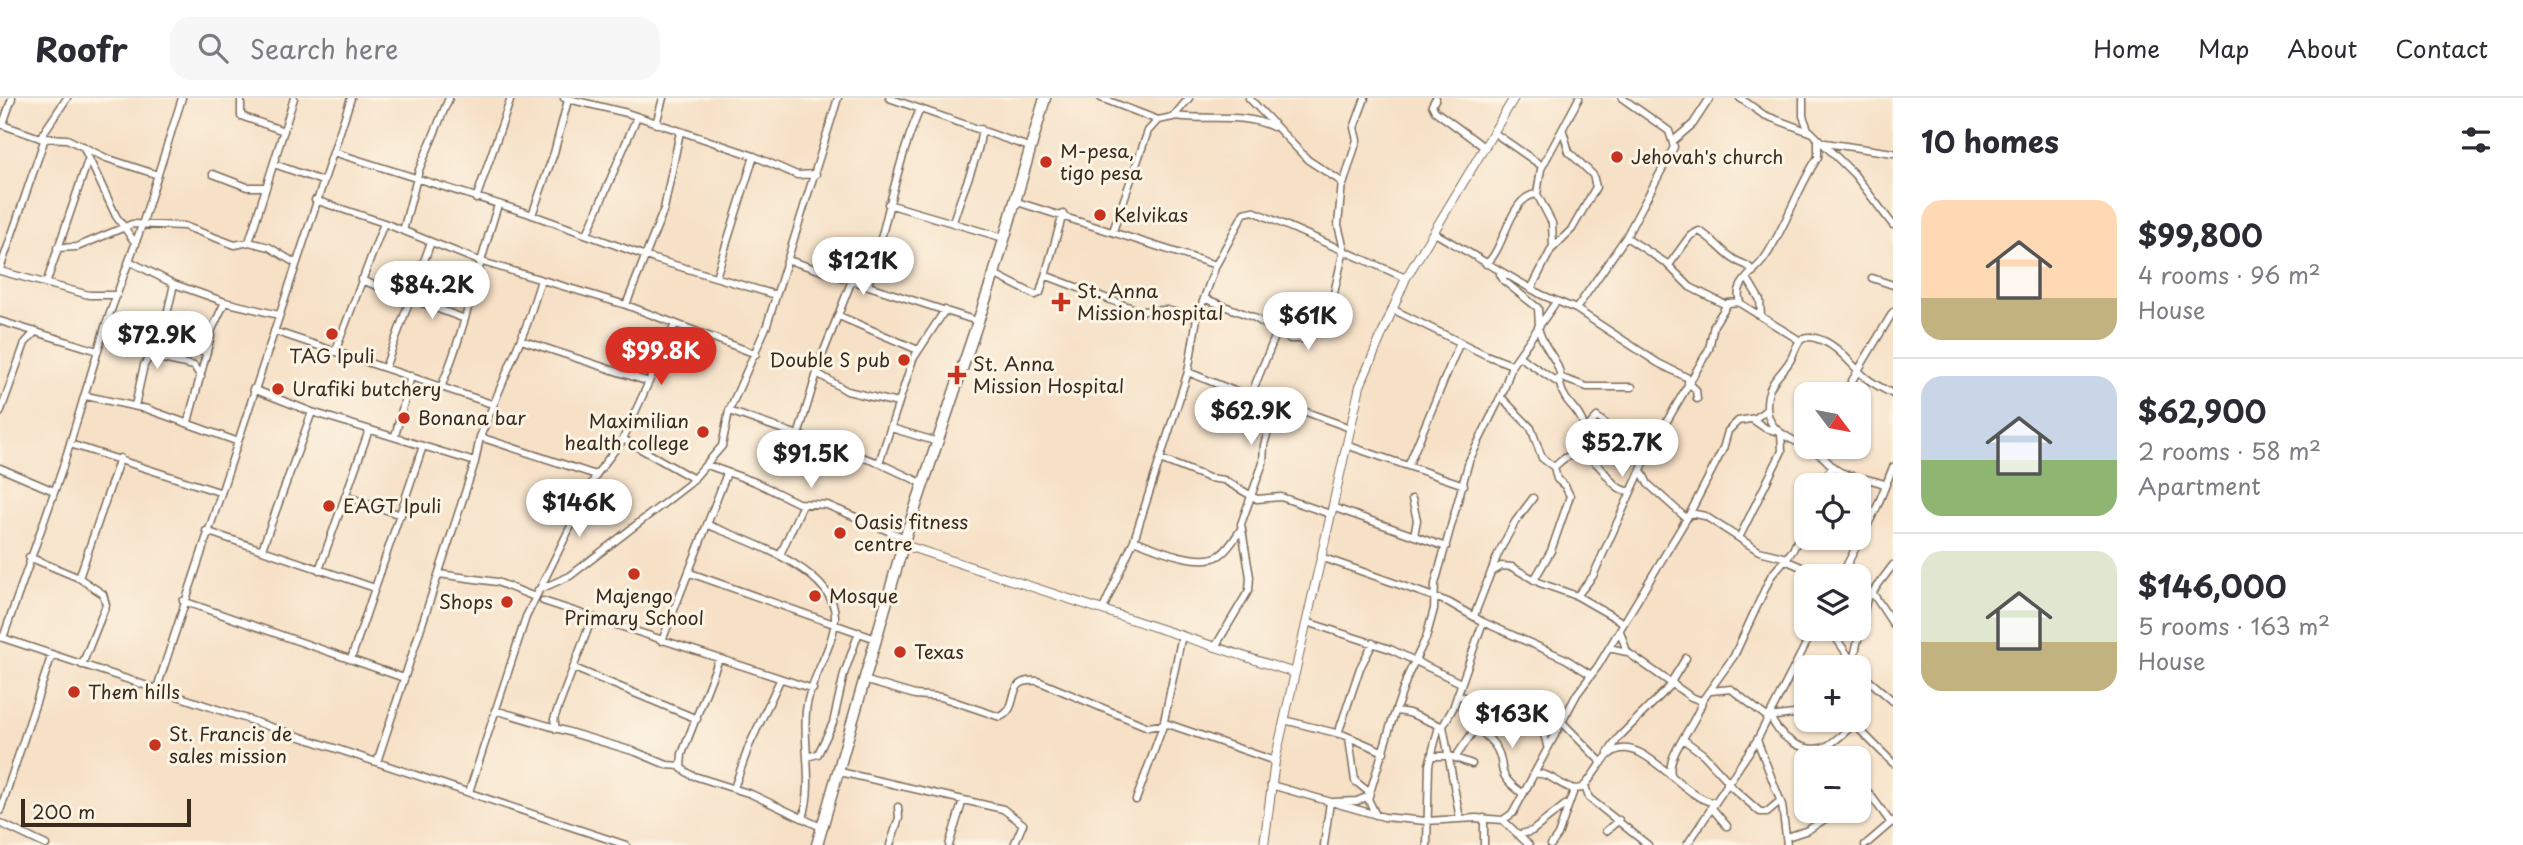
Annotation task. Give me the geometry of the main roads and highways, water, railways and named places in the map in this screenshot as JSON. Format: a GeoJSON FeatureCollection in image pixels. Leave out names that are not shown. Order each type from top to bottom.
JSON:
{"type":"FeatureCollection","features":[{"type":"Feature","properties":{"kind":"highway"},"geometry":{"type":"LineString","coordinates":[[817,845],[867,681],[905,541],[994,274],[1045,98]]}},
{"type":"Feature","properties":{"kind":"place","name":"Jehovah's church"},"geometry":{"type":"Point","coordinates":[1617,157]}},
{"type":"Feature","properties":{"kind":"place","name":"M-pesa, tigo pesa"},"geometry":{"type":"Point","coordinates":[1046,162]}},
{"type":"Feature","properties":{"kind":"place","name":"Kelvikas"},"geometry":{"type":"Point","coordinates":[1100,215]}},
{"type":"Feature","properties":{"kind":"place","name":"St. Anna Mission hospital"},"geometry":{"type":"Point","coordinates":[1061,302]}},
{"type":"Feature","properties":{"kind":"place","name":"TAG Ipuli"},"geometry":{"type":"Point","coordinates":[332,334]}},
{"type":"Feature","properties":{"kind":"place","name":"Double S pub"},"geometry":{"type":"Point","coordinates":[904,360]}},
{"type":"Feature","properties":{"kind":"place","name":"St. Anna Mission Hospital"},"geometry":{"type":"Point","coordinates":[957,375]}},
{"type":"Feature","properties":{"kind":"place","name":"Urafiki butchery"},"geometry":{"type":"Point","coordinates":[278,389]}},
{"type":"Feature","properties":{"kind":"place","name":"Bonana bar"},"geometry":{"type":"Point","coordinates":[404,418]}},
{"type":"Feature","properties":{"kind":"place","name":"Maximilian health college"},"geometry":{"type":"Point","coordinates":[703,432]}},
{"type":"Feature","properties":{"kind":"place","name":"EAGT Ipuli"},"geometry":{"type":"Point","coordinates":[329,506]}},
{"type":"Feature","properties":{"kind":"place","name":"Oasis fitness centre"},"geometry":{"type":"Point","coordinates":[840,533]}},
{"type":"Feature","properties":{"kind":"place","name":"Majengo Primary School"},"geometry":{"type":"Point","coordinates":[634,574]}},
{"type":"Feature","properties":{"kind":"place","name":"Mosque"},"geometry":{"type":"Point","coordinates":[815,596]}},
{"type":"Feature","properties":{"kind":"place","name":"Shops"},"geometry":{"type":"Point","coordinates":[507,602]}},
{"type":"Feature","properties":{"kind":"place","name":"Texas"},"geometry":{"type":"Point","coordinates":[900,652]}},
{"type":"Feature","properties":{"kind":"place","name":"Them hills"},"geometry":{"type":"Point","coordinates":[74,692]}},
{"type":"Feature","properties":{"kind":"place","name":"St. Francis de sales mission"},"geometry":{"type":"Point","coordinates":[155,745]}}]}
